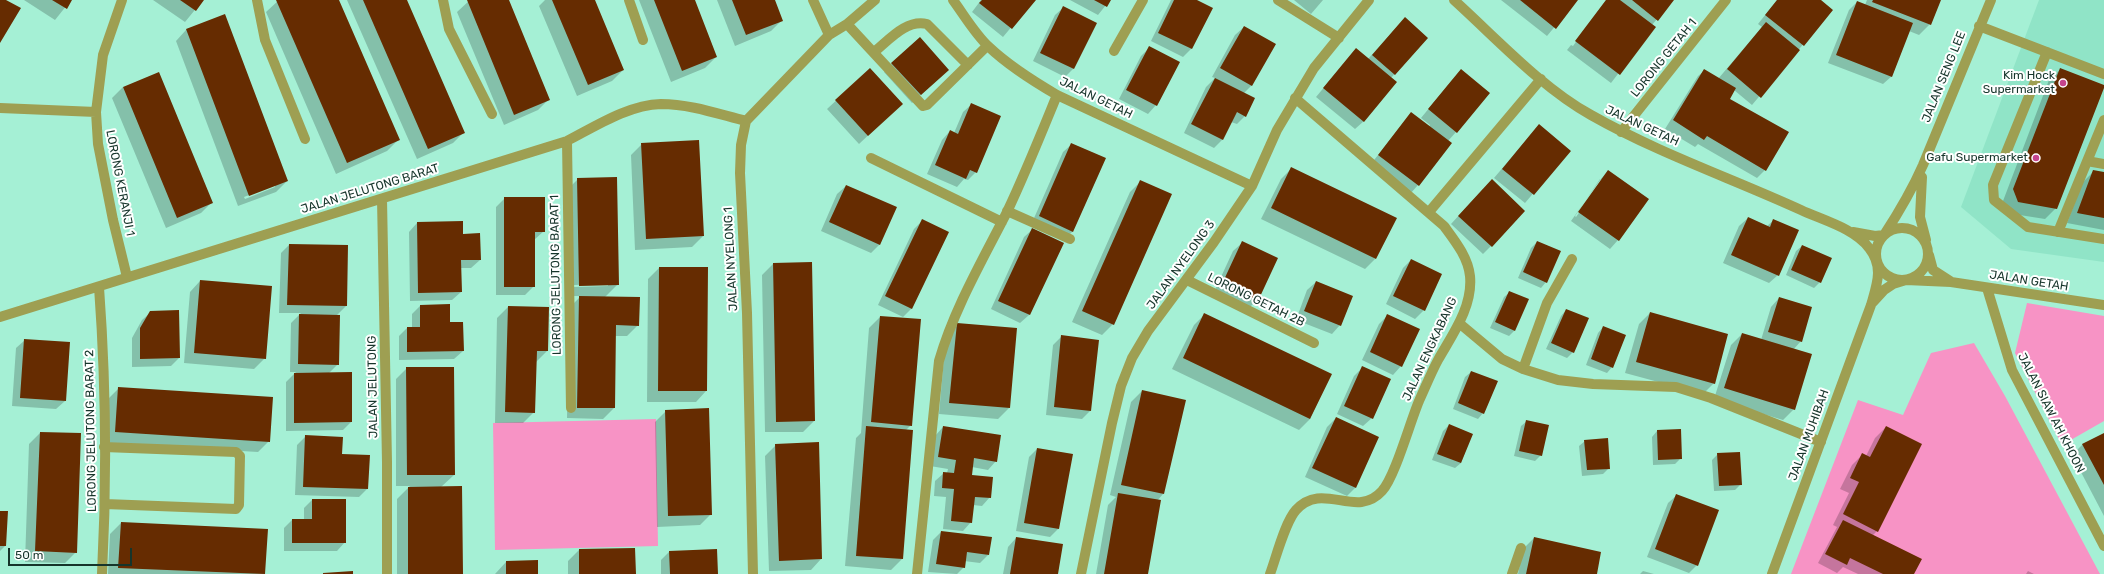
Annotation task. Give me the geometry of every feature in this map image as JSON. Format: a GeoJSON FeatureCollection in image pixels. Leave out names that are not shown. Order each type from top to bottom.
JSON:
{"type":"FeatureCollection","features":[{"type":"Feature","properties":{"kind":"street","name":"LORONG KERANJI 1"},"geometry":{"type":"LineString","coordinates":[[122,0],[103,55],[96,112],[98,144],[113,220],[127,277]]}},
{"type":"Feature","properties":{"kind":"street"},"geometry":{"type":"LineString","coordinates":[[257,0],[265,40],[305,139]]}},
{"type":"Feature","properties":{"kind":"street"},"geometry":{"type":"LineString","coordinates":[[443,0],[449,29],[492,114]]}},
{"type":"Feature","properties":{"kind":"street"},"geometry":{"type":"LineString","coordinates":[[629,0],[643,40]]}},
{"type":"Feature","properties":{"kind":"street"},"geometry":{"type":"LineString","coordinates":[[812,0],[829,35]]}},
{"type":"Feature","properties":{"kind":"street"},"geometry":{"type":"LineString","coordinates":[[746,122],[829,35],[847,24],[875,0]]}},
{"type":"Feature","properties":{"kind":"street","name":"JALAN GETAH"},"geometry":{"type":"LineString","coordinates":[[953,0],[987,46],[1008,63],[1057,95],[1252,186]]}},
{"type":"Feature","properties":{"kind":"street"},"geometry":{"type":"LineString","coordinates":[[1114,51],[1143,0]]}},
{"type":"Feature","properties":{"kind":"street"},"geometry":{"type":"LineString","coordinates":[[1278,0],[1339,38]]}},
{"type":"Feature","properties":{"kind":"street","name":"JALAN NYELONG 3"},"geometry":{"type":"LineString","coordinates":[[1080,574],[1121,386],[1132,358],[1148,331],[1187,280],[1252,186],[1278,130],[1295,98],[1314,68],[1368,0]]}},
{"type":"Feature","properties":{"kind":"street","name":"JALAN GETAH"},"geometry":{"type":"LineString","coordinates":[[1454,0],[1541,79],[1589,114],[1621,132],[1647,145],[1744,184],[1846,230],[1867,235],[1884,234]]}},
{"type":"Feature","properties":{"kind":"street","name":"LORONG GETAH 1"},"geometry":{"type":"LineString","coordinates":[[1621,132],[1726,0]]}},
{"type":"Feature","properties":{"kind":"street","name":"JALAN SENG LEE"},"geometry":{"type":"LineString","coordinates":[[1884,234],[1913,188],[1991,0]]}},
{"type":"Feature","properties":{"kind":"street"},"geometry":{"type":"LineString","coordinates":[[874,52],[904,28],[922,22],[927,24],[968,65]]}},
{"type":"Feature","properties":{"kind":"street"},"geometry":{"type":"LineString","coordinates":[[847,24],[923,106],[927,105],[987,46]]}},
{"type":"Feature","properties":{"kind":"street"},"geometry":{"type":"LineString","coordinates":[[1979,26],[2104,74]]}},
{"type":"Feature","properties":{"kind":"street"},"geometry":{"type":"LineString","coordinates":[[2047,52],[1993,185],[1992,192],[1994,200],[2020,223],[2028,228],[2104,239]]}},
{"type":"Feature","properties":{"kind":"street"},"geometry":{"type":"LineString","coordinates":[[1428,212],[1541,79]]}},
{"type":"Feature","properties":{"kind":"street"},"geometry":{"type":"LineString","coordinates":[[917,574],[939,361],[946,335],[958,307],[1002,222],[1057,95]]}},
{"type":"Feature","properties":{"kind":"street","name":"JALAN ENGKABANG"},"geometry":{"type":"LineString","coordinates":[[1270,574],[1284,535],[1296,510],[1310,499],[1323,497],[1359,502],[1371,501],[1383,490],[1419,402],[1459,323],[1470,293],[1470,276],[1467,262],[1461,250],[1444,226],[1295,98]]}},
{"type":"Feature","properties":{"kind":"street","name":"JALAN JELUTONG BARAT"},"geometry":{"type":"LineString","coordinates":[[0,317],[98,288],[127,277],[567,141],[607,120],[637,108],[661,104],[688,106],[746,122]]}},
{"type":"Feature","properties":{"kind":"street"},"geometry":{"type":"LineString","coordinates":[[0,108],[96,112]]}},
{"type":"Feature","properties":{"kind":"street"},"geometry":{"type":"LineString","coordinates":[[2058,232],[2104,120]]}},
{"type":"Feature","properties":{"kind":"street","name":"JALAN NYELONG 1"},"geometry":{"type":"LineString","coordinates":[[746,122],[741,145],[740,174],[747,313],[753,574]]}},
{"type":"Feature","properties":{"kind":"street","name":"LORONG JELUTONG BARAT 1"},"geometry":{"type":"LineString","coordinates":[[567,141],[571,408]]}},
{"type":"Feature","properties":{"kind":"street"},"geometry":{"type":"LineString","coordinates":[[871,158],[1002,222]]}},
{"type":"Feature","properties":{"kind":"street"},"geometry":{"type":"LineString","coordinates":[[2087,161],[2104,164]]}},
{"type":"Feature","properties":{"kind":"street","name":"JALAN SENG LEE"},"geometry":{"type":"LineString","coordinates":[[1923,165],[1919,204],[1920,217],[1927,246]]}},
{"type":"Feature","properties":{"kind":"street","name":"JALAN JELUTONG"},"geometry":{"type":"LineString","coordinates":[[382,199],[387,462],[387,574]]}},
{"type":"Feature","properties":{"kind":"street"},"geometry":{"type":"LineString","coordinates":[[1007,211],[1070,239]]}},
{"type":"Feature","properties":{"kind":"street"},"geometry":{"type":"LineString","coordinates":[[1900,227],[1917,231],[1923,238],[1927,246],[1928,255],[1924,268],[1915,277],[1906,280],[1898,280],[1887,276],[1879,267],[1876,260],[1876,251],[1884,234],[1900,227]]}},
{"type":"Feature","properties":{"kind":"street","name":"JALAN GETAH"},"geometry":{"type":"LineString","coordinates":[[1846,230],[1869,247],[1876,260]]}},
{"type":"Feature","properties":{"kind":"street","name":"JALAN GETAH"},"geometry":{"type":"LineString","coordinates":[[1927,246],[1933,270],[1950,282]]}},
{"type":"Feature","properties":{"kind":"street"},"geometry":{"type":"LineString","coordinates":[[1523,369],[1547,303],[1572,259]]}},
{"type":"Feature","properties":{"kind":"street","name":"JALAN MUHIBAH"},"geometry":{"type":"LineString","coordinates":[[1772,574],[1871,305],[1879,271],[1876,260]]}},
{"type":"Feature","properties":{"kind":"street","name":"LORONG GETAH 2B"},"geometry":{"type":"LineString","coordinates":[[1187,280],[1314,343]]}},
{"type":"Feature","properties":{"kind":"street","name":"JALAN GETAH"},"geometry":{"type":"LineString","coordinates":[[1906,280],[1950,282],[2104,305]]}},
{"type":"Feature","properties":{"kind":"street","name":"JALAN MUHIBAH"},"geometry":{"type":"LineString","coordinates":[[1871,305],[1884,290],[1893,284],[1906,280]]}},
{"type":"Feature","properties":{"kind":"street","name":"LORONG JELUTONG BARAT 2"},"geometry":{"type":"LineString","coordinates":[[98,288],[103,352],[106,504],[102,574]]}},
{"type":"Feature","properties":{"kind":"street","name":"JALAN SIAW AH KHOON"},"geometry":{"type":"LineString","coordinates":[[1987,288],[2012,370],[2104,546]]}},
{"type":"Feature","properties":{"kind":"street"},"geometry":{"type":"LineString","coordinates":[[1459,323],[1502,359],[1523,369],[1558,380],[1593,384],[1643,384],[1676,387],[1711,398],[1821,442]]}},
{"type":"Feature","properties":{"kind":"street"},"geometry":{"type":"LineString","coordinates":[[104,447],[236,452],[240,456],[239,505],[236,509],[106,504]]}},
{"type":"Feature","properties":{"kind":"street"},"geometry":{"type":"LineString","coordinates":[[1512,574],[1521,548]]}},
{"type":"Feature","properties":{"kind":"shaded area"},"geometry":{"type":"Polygon","coordinates":[[[2039,0],[2104,0],[2104,262],[2011,249],[1961,207],[2039,0]]]}},
{"type":"Feature","properties":{"kind":"shaded area"},"geometry":{"type":"Polygon","coordinates":[[[2027,303],[2104,316],[2104,421],[2062,445],[2015,353],[2027,303]]]}},
{"type":"Feature","properties":{"kind":"shaded area"},"geometry":{"type":"Polygon","coordinates":[[[1974,343],[2005,396],[2100,574],[1791,574],[1858,400],[1903,415],[1931,353],[1974,343]]]}},
{"type":"Feature","properties":{"kind":"shaded area"},"geometry":{"type":"Polygon","coordinates":[[[656,419],[658,546],[495,550],[493,423],[656,419]]]}},
{"type":"Feature","properties":{"kind":"building"},"geometry":{"type":"Polygon","coordinates":[[[0,0],[6,0],[21,8],[0,43],[0,0]]]}},
{"type":"Feature","properties":{"kind":"building"},"geometry":{"type":"Polygon","coordinates":[[[52,0],[72,0],[67,9],[52,0]]]}},
{"type":"Feature","properties":{"kind":"building"},"geometry":{"type":"Polygon","coordinates":[[[180,0],[204,0],[196,11],[180,0]]]}},
{"type":"Feature","properties":{"kind":"building"},"geometry":{"type":"Polygon","coordinates":[[[276,0],[339,0],[400,140],[347,163],[276,0]]]}},
{"type":"Feature","properties":{"kind":"building"},"geometry":{"type":"Polygon","coordinates":[[[363,0],[407,0],[465,133],[428,149],[363,0]]]}},
{"type":"Feature","properties":{"kind":"building"},"geometry":{"type":"Polygon","coordinates":[[[467,0],[509,0],[550,100],[514,115],[467,0]]]}},
{"type":"Feature","properties":{"kind":"building"},"geometry":{"type":"Polygon","coordinates":[[[552,0],[595,0],[624,70],[588,85],[552,0]]]}},
{"type":"Feature","properties":{"kind":"building"},"geometry":{"type":"Polygon","coordinates":[[[654,0],[695,0],[717,57],[682,71],[654,0]]]}},
{"type":"Feature","properties":{"kind":"building"},"geometry":{"type":"Polygon","coordinates":[[[732,0],[775,0],[783,21],[746,35],[732,0]]]}},
{"type":"Feature","properties":{"kind":"building"},"geometry":{"type":"Polygon","coordinates":[[[982,0],[1036,0],[1012,29],[979,3],[982,0]]]}},
{"type":"Feature","properties":{"kind":"building"},"geometry":{"type":"Polygon","coordinates":[[[1094,0],[1111,0],[1107,7],[1094,0]]]}},
{"type":"Feature","properties":{"kind":"building"},"geometry":{"type":"Polygon","coordinates":[[[1174,0],[1197,0],[1213,8],[1192,49],[1158,33],[1174,0]]]}},
{"type":"Feature","properties":{"kind":"building"},"geometry":{"type":"Polygon","coordinates":[[[1520,0],[1578,0],[1556,29],[1520,0]]]}},
{"type":"Feature","properties":{"kind":"building"},"geometry":{"type":"Polygon","coordinates":[[[1606,0],[1620,0],[1656,27],[1620,75],[1575,41],[1606,0]]]}},
{"type":"Feature","properties":{"kind":"building"},"geometry":{"type":"Polygon","coordinates":[[[1632,0],[1674,0],[1658,21],[1632,0]]]}},
{"type":"Feature","properties":{"kind":"building"},"geometry":{"type":"Polygon","coordinates":[[[1777,0],[1821,0],[1833,10],[1804,46],[1765,15],[1777,0]]]}},
{"type":"Feature","properties":{"kind":"building"},"geometry":{"type":"Polygon","coordinates":[[[1873,0],[1941,0],[1931,25],[1872,2],[1873,0]]]}},
{"type":"Feature","properties":{"kind":"building"},"geometry":{"type":"Polygon","coordinates":[[[1857,1],[1913,23],[1892,77],[1836,55],[1857,1]]]}},
{"type":"Feature","properties":{"kind":"building"},"geometry":{"type":"Polygon","coordinates":[[[1063,6],[1097,23],[1074,69],[1040,53],[1063,6]]]}},
{"type":"Feature","properties":{"kind":"building"},"geometry":{"type":"Polygon","coordinates":[[[225,14],[288,181],[249,196],[186,29],[225,14]]]}},
{"type":"Feature","properties":{"kind":"building"},"geometry":{"type":"Polygon","coordinates":[[[1405,17],[1428,38],[1395,75],[1372,55],[1405,17]]]}},
{"type":"Feature","properties":{"kind":"building"},"geometry":{"type":"Polygon","coordinates":[[[1766,22],[1800,50],[1761,98],[1727,69],[1766,22]]]}},
{"type":"Feature","properties":{"kind":"building"},"geometry":{"type":"Polygon","coordinates":[[[1244,26],[1276,44],[1252,86],[1220,68],[1244,26]]]}},
{"type":"Feature","properties":{"kind":"building"},"geometry":{"type":"Polygon","coordinates":[[[920,37],[949,70],[921,95],[891,63],[920,37]]]}},
{"type":"Feature","properties":{"kind":"building"},"geometry":{"type":"Polygon","coordinates":[[[1149,46],[1180,62],[1157,106],[1126,90],[1149,46]]]}},
{"type":"Feature","properties":{"kind":"building"},"geometry":{"type":"Polygon","coordinates":[[[1356,48],[1397,82],[1364,122],[1323,88],[1356,48]]]}},
{"type":"Feature","properties":{"kind":"building"},"geometry":{"type":"Polygon","coordinates":[[[870,68],[903,104],[868,136],[835,100],[870,68]]]}},
{"type":"Feature","properties":{"kind":"building"},"geometry":{"type":"Polygon","coordinates":[[[2060,68],[2104,85],[2104,88],[2057,209],[2018,202],[2013,189],[2060,68]]]}},
{"type":"Feature","properties":{"kind":"building"},"geometry":{"type":"Polygon","coordinates":[[[1461,69],[1490,93],[1457,133],[1428,109],[1461,69]]]}},
{"type":"Feature","properties":{"kind":"building"},"geometry":{"type":"Polygon","coordinates":[[[1704,69],[1736,88],[1730,99],[1789,132],[1766,171],[1707,136],[1704,140],[1673,120],[1704,69]]]}},
{"type":"Feature","properties":{"kind":"building"},"geometry":{"type":"Polygon","coordinates":[[[159,72],[213,203],[177,218],[123,87],[159,72]]]}},
{"type":"Feature","properties":{"kind":"building"},"geometry":{"type":"Polygon","coordinates":[[[1215,78],[1255,98],[1246,117],[1237,112],[1223,140],[1191,124],[1215,78]]]}},
{"type":"Feature","properties":{"kind":"building"},"geometry":{"type":"Polygon","coordinates":[[[971,103],[1001,116],[977,173],[970,170],[966,179],[935,165],[950,130],[958,134],[971,103]]]}},
{"type":"Feature","properties":{"kind":"building"},"geometry":{"type":"Polygon","coordinates":[[[1411,112],[1452,143],[1419,186],[1378,155],[1411,112]]]}},
{"type":"Feature","properties":{"kind":"building"},"geometry":{"type":"Polygon","coordinates":[[[1539,124],[1571,151],[1534,195],[1502,169],[1539,124]]]}},
{"type":"Feature","properties":{"kind":"building"},"geometry":{"type":"Polygon","coordinates":[[[699,140],[704,236],[646,239],[641,143],[699,140]]]}},
{"type":"Feature","properties":{"kind":"building"},"geometry":{"type":"Polygon","coordinates":[[[1071,143],[1106,158],[1073,232],[1039,216],[1071,143]]]}},
{"type":"Feature","properties":{"kind":"building"},"geometry":{"type":"Polygon","coordinates":[[[1291,167],[1397,218],[1376,259],[1271,208],[1291,167]]]}},
{"type":"Feature","properties":{"kind":"building"},"geometry":{"type":"Polygon","coordinates":[[[1608,170],[1649,199],[1619,241],[1578,212],[1608,170]]]}},
{"type":"Feature","properties":{"kind":"building"},"geometry":{"type":"Polygon","coordinates":[[[2093,170],[2104,172],[2104,218],[2077,213],[2093,170]]]}},
{"type":"Feature","properties":{"kind":"building"},"geometry":{"type":"Polygon","coordinates":[[[617,177],[619,285],[579,286],[577,178],[617,177]]]}},
{"type":"Feature","properties":{"kind":"building"},"geometry":{"type":"Polygon","coordinates":[[[1492,179],[1525,211],[1492,247],[1458,216],[1492,179]]]}},
{"type":"Feature","properties":{"kind":"building"},"geometry":{"type":"Polygon","coordinates":[[[1140,180],[1172,194],[1114,325],[1082,311],[1140,180]]]}},
{"type":"Feature","properties":{"kind":"building"},"geometry":{"type":"Polygon","coordinates":[[[846,185],[897,207],[880,245],[829,222],[846,185]]]}},
{"type":"Feature","properties":{"kind":"building"},"geometry":{"type":"Polygon","coordinates":[[[504,197],[545,197],[545,232],[535,232],[535,287],[504,287],[504,197]]]}},
{"type":"Feature","properties":{"kind":"building"},"geometry":{"type":"Polygon","coordinates":[[[1748,217],[1770,227],[1773,219],[1799,230],[1779,276],[1731,255],[1748,217]]]}},
{"type":"Feature","properties":{"kind":"building"},"geometry":{"type":"Polygon","coordinates":[[[922,219],[949,232],[912,309],[885,296],[922,219]]]}},
{"type":"Feature","properties":{"kind":"building"},"geometry":{"type":"Polygon","coordinates":[[[463,221],[463,234],[480,233],[481,260],[461,260],[462,292],[418,293],[417,222],[463,221]]]}},
{"type":"Feature","properties":{"kind":"building"},"geometry":{"type":"Polygon","coordinates":[[[1032,228],[1064,243],[1030,315],[998,301],[1032,228]]]}},
{"type":"Feature","properties":{"kind":"building"},"geometry":{"type":"Polygon","coordinates":[[[1242,241],[1278,258],[1258,301],[1222,284],[1242,241]]]}},
{"type":"Feature","properties":{"kind":"building"},"geometry":{"type":"Polygon","coordinates":[[[1537,241],[1561,251],[1547,283],[1523,272],[1537,241]]]}},
{"type":"Feature","properties":{"kind":"building"},"geometry":{"type":"Polygon","coordinates":[[[289,244],[348,245],[347,306],[287,305],[289,244]]]}},
{"type":"Feature","properties":{"kind":"building"},"geometry":{"type":"Polygon","coordinates":[[[1802,245],[1832,258],[1821,283],[1791,270],[1802,245]]]}},
{"type":"Feature","properties":{"kind":"building"},"geometry":{"type":"Polygon","coordinates":[[[1411,259],[1442,274],[1425,311],[1393,296],[1411,259]]]}},
{"type":"Feature","properties":{"kind":"building"},"geometry":{"type":"Polygon","coordinates":[[[812,262],[815,421],[776,422],[773,263],[812,262]]]}},
{"type":"Feature","properties":{"kind":"building"},"geometry":{"type":"Polygon","coordinates":[[[659,267],[708,267],[707,391],[658,391],[659,267]]]}},
{"type":"Feature","properties":{"kind":"building"},"geometry":{"type":"Polygon","coordinates":[[[200,280],[272,286],[266,359],[194,353],[200,280]]]}},
{"type":"Feature","properties":{"kind":"building"},"geometry":{"type":"Polygon","coordinates":[[[1316,281],[1353,296],[1341,326],[1304,311],[1316,281]]]}},
{"type":"Feature","properties":{"kind":"building"},"geometry":{"type":"Polygon","coordinates":[[[1509,291],[1529,299],[1515,331],[1495,322],[1509,291]]]}},
{"type":"Feature","properties":{"kind":"building"},"geometry":{"type":"Polygon","coordinates":[[[579,296],[640,297],[639,326],[616,325],[615,408],[577,408],[579,296]]]}},
{"type":"Feature","properties":{"kind":"building"},"geometry":{"type":"Polygon","coordinates":[[[1779,297],[1812,307],[1802,342],[1768,332],[1779,297]]]}},
{"type":"Feature","properties":{"kind":"building"},"geometry":{"type":"Polygon","coordinates":[[[450,304],[450,322],[463,322],[464,351],[407,352],[407,327],[420,327],[420,305],[450,304]]]}},
{"type":"Feature","properties":{"kind":"building"},"geometry":{"type":"Polygon","coordinates":[[[508,306],[549,307],[548,351],[537,351],[535,413],[505,412],[508,306]]]}},
{"type":"Feature","properties":{"kind":"building"},"geometry":{"type":"Polygon","coordinates":[[[1566,309],[1589,318],[1574,353],[1551,343],[1566,309]]]}},
{"type":"Feature","properties":{"kind":"building"},"geometry":{"type":"Polygon","coordinates":[[[179,310],[180,358],[140,359],[140,328],[150,311],[179,310]]]}},
{"type":"Feature","properties":{"kind":"building"},"geometry":{"type":"Polygon","coordinates":[[[1650,312],[1728,334],[1715,384],[1636,362],[1650,312]]]}},
{"type":"Feature","properties":{"kind":"building"},"geometry":{"type":"Polygon","coordinates":[[[1204,313],[1332,374],[1310,419],[1183,358],[1204,313]]]}},
{"type":"Feature","properties":{"kind":"building"},"geometry":{"type":"Polygon","coordinates":[[[299,314],[340,315],[339,365],[298,364],[299,314]]]}},
{"type":"Feature","properties":{"kind":"building"},"geometry":{"type":"Polygon","coordinates":[[[1387,314],[1420,329],[1402,367],[1370,352],[1387,314]]]}},
{"type":"Feature","properties":{"kind":"building"},"geometry":{"type":"Polygon","coordinates":[[[880,316],[921,319],[912,426],[871,422],[880,316]]]}},
{"type":"Feature","properties":{"kind":"building"},"geometry":{"type":"Polygon","coordinates":[[[957,323],[1017,328],[1010,408],[949,403],[957,323]]]}},
{"type":"Feature","properties":{"kind":"building"},"geometry":{"type":"Polygon","coordinates":[[[1603,326],[1626,335],[1613,368],[1591,359],[1603,326]]]}},
{"type":"Feature","properties":{"kind":"building"},"geometry":{"type":"Polygon","coordinates":[[[1742,333],[1812,354],[1795,410],[1724,388],[1742,333]]]}},
{"type":"Feature","properties":{"kind":"building"},"geometry":{"type":"Polygon","coordinates":[[[1061,335],[1099,340],[1091,411],[1054,407],[1061,335]]]}},
{"type":"Feature","properties":{"kind":"building"},"geometry":{"type":"Polygon","coordinates":[[[24,339],[70,342],[66,401],[20,398],[24,339]]]}},
{"type":"Feature","properties":{"kind":"building"},"geometry":{"type":"Polygon","coordinates":[[[1362,366],[1391,379],[1373,419],[1344,406],[1362,366]]]}},
{"type":"Feature","properties":{"kind":"building"},"geometry":{"type":"Polygon","coordinates":[[[406,367],[454,367],[455,475],[407,475],[406,367]]]}},
{"type":"Feature","properties":{"kind":"building"},"geometry":{"type":"Polygon","coordinates":[[[1471,371],[1498,381],[1484,414],[1458,403],[1471,371]]]}},
{"type":"Feature","properties":{"kind":"building"},"geometry":{"type":"Polygon","coordinates":[[[352,372],[352,422],[294,423],[294,373],[352,372]]]}},
{"type":"Feature","properties":{"kind":"building"},"geometry":{"type":"Polygon","coordinates":[[[118,387],[273,397],[270,442],[115,432],[118,387]]]}},
{"type":"Feature","properties":{"kind":"building"},"geometry":{"type":"Polygon","coordinates":[[[1142,390],[1186,400],[1164,494],[1121,485],[1142,390]]]}},
{"type":"Feature","properties":{"kind":"building"},"geometry":{"type":"Polygon","coordinates":[[[709,408],[712,515],[668,516],[665,410],[709,408]]]}},
{"type":"Feature","properties":{"kind":"building"},"geometry":{"type":"Polygon","coordinates":[[[1336,417],[1379,437],[1356,488],[1312,468],[1336,417]]]}},
{"type":"Feature","properties":{"kind":"building"},"geometry":{"type":"Polygon","coordinates":[[[1526,420],[1549,425],[1542,456],[1519,451],[1526,420]]]}},
{"type":"Feature","properties":{"kind":"building"},"geometry":{"type":"Polygon","coordinates":[[[1449,424],[1473,434],[1461,463],[1437,454],[1449,424]]]}},
{"type":"Feature","properties":{"kind":"building"},"geometry":{"type":"Polygon","coordinates":[[[866,426],[913,430],[903,559],[856,556],[866,426]]]}},
{"type":"Feature","properties":{"kind":"building"},"geometry":{"type":"Polygon","coordinates":[[[943,426],[1001,435],[997,462],[974,458],[972,475],[993,477],[991,498],[975,497],[972,523],[951,521],[954,489],[942,488],[943,472],[954,473],[956,460],[938,457],[943,426]]]}},
{"type":"Feature","properties":{"kind":"building"},"geometry":{"type":"Polygon","coordinates":[[[1886,426],[1922,444],[1878,532],[1843,514],[1859,482],[1850,478],[1862,453],[1870,457],[1886,426]]]}},
{"type":"Feature","properties":{"kind":"building"},"geometry":{"type":"Polygon","coordinates":[[[1681,429],[1682,459],[1658,460],[1657,430],[1681,429]]]}},
{"type":"Feature","properties":{"kind":"building"},"geometry":{"type":"Polygon","coordinates":[[[40,432],[81,433],[77,553],[35,551],[40,432]]]}},
{"type":"Feature","properties":{"kind":"building"},"geometry":{"type":"Polygon","coordinates":[[[2104,433],[2104,485],[2082,444],[2104,433]]]}},
{"type":"Feature","properties":{"kind":"building"},"geometry":{"type":"Polygon","coordinates":[[[305,435],[343,437],[342,454],[370,455],[368,489],[303,487],[305,435]]]}},
{"type":"Feature","properties":{"kind":"building"},"geometry":{"type":"Polygon","coordinates":[[[1608,438],[1610,469],[1587,470],[1584,440],[1608,438]]]}},
{"type":"Feature","properties":{"kind":"building"},"geometry":{"type":"Polygon","coordinates":[[[819,442],[822,559],[779,561],[775,444],[819,442]]]}},
{"type":"Feature","properties":{"kind":"building"},"geometry":{"type":"Polygon","coordinates":[[[1037,448],[1073,454],[1059,529],[1024,523],[1037,448]]]}},
{"type":"Feature","properties":{"kind":"building"},"geometry":{"type":"Polygon","coordinates":[[[1740,452],[1742,485],[1719,486],[1717,453],[1740,452]]]}},
{"type":"Feature","properties":{"kind":"building"},"geometry":{"type":"Polygon","coordinates":[[[462,486],[463,574],[408,574],[408,487],[462,486]]]}},
{"type":"Feature","properties":{"kind":"building"},"geometry":{"type":"Polygon","coordinates":[[[1118,493],[1161,500],[1148,574],[1104,574],[1118,493]]]}},
{"type":"Feature","properties":{"kind":"building"},"geometry":{"type":"Polygon","coordinates":[[[1676,494],[1719,510],[1698,566],[1655,549],[1676,494]]]}},
{"type":"Feature","properties":{"kind":"building"},"geometry":{"type":"Polygon","coordinates":[[[312,499],[346,499],[346,543],[292,543],[292,519],[312,519],[312,499]]]}},
{"type":"Feature","properties":{"kind":"building"},"geometry":{"type":"Polygon","coordinates":[[[0,511],[8,511],[6,546],[0,546],[0,511]]]}},
{"type":"Feature","properties":{"kind":"building"},"geometry":{"type":"Polygon","coordinates":[[[1843,520],[1922,559],[1914,574],[1883,574],[1850,558],[1847,565],[1825,554],[1843,520]]]}},
{"type":"Feature","properties":{"kind":"building"},"geometry":{"type":"Polygon","coordinates":[[[121,522],[268,529],[265,574],[118,568],[121,522]]]}},
{"type":"Feature","properties":{"kind":"building"},"geometry":{"type":"Polygon","coordinates":[[[941,531],[992,537],[989,555],[967,552],[965,568],[936,564],[941,531]]]}},
{"type":"Feature","properties":{"kind":"building"},"geometry":{"type":"Polygon","coordinates":[[[1016,537],[1063,544],[1058,574],[1010,574],[1016,537]]]}},
{"type":"Feature","properties":{"kind":"building"},"geometry":{"type":"Polygon","coordinates":[[[1534,537],[1601,552],[1597,574],[1526,574],[1534,537]]]}},
{"type":"Feature","properties":{"kind":"building"},"geometry":{"type":"Polygon","coordinates":[[[635,548],[636,574],[579,574],[579,549],[635,548]]]}},
{"type":"Feature","properties":{"kind":"building"},"geometry":{"type":"Polygon","coordinates":[[[717,549],[718,574],[670,574],[669,551],[717,549]]]}},
{"type":"Feature","properties":{"kind":"building"},"geometry":{"type":"Polygon","coordinates":[[[538,560],[538,574],[506,574],[506,561],[538,560]]]}},
{"type":"Feature","properties":{"kind":"building"},"geometry":{"type":"Polygon","coordinates":[[[353,571],[353,574],[323,574],[323,573],[353,571]]]}},
{"type":"Feature","properties":{"kind":"place","name":"Kim Hock Supermarket"},"geometry":{"type":"Point","coordinates":[2063,83]}},
{"type":"Feature","properties":{"kind":"place","name":"Gafu Supermarket"},"geometry":{"type":"Point","coordinates":[2036,158]}}]}
